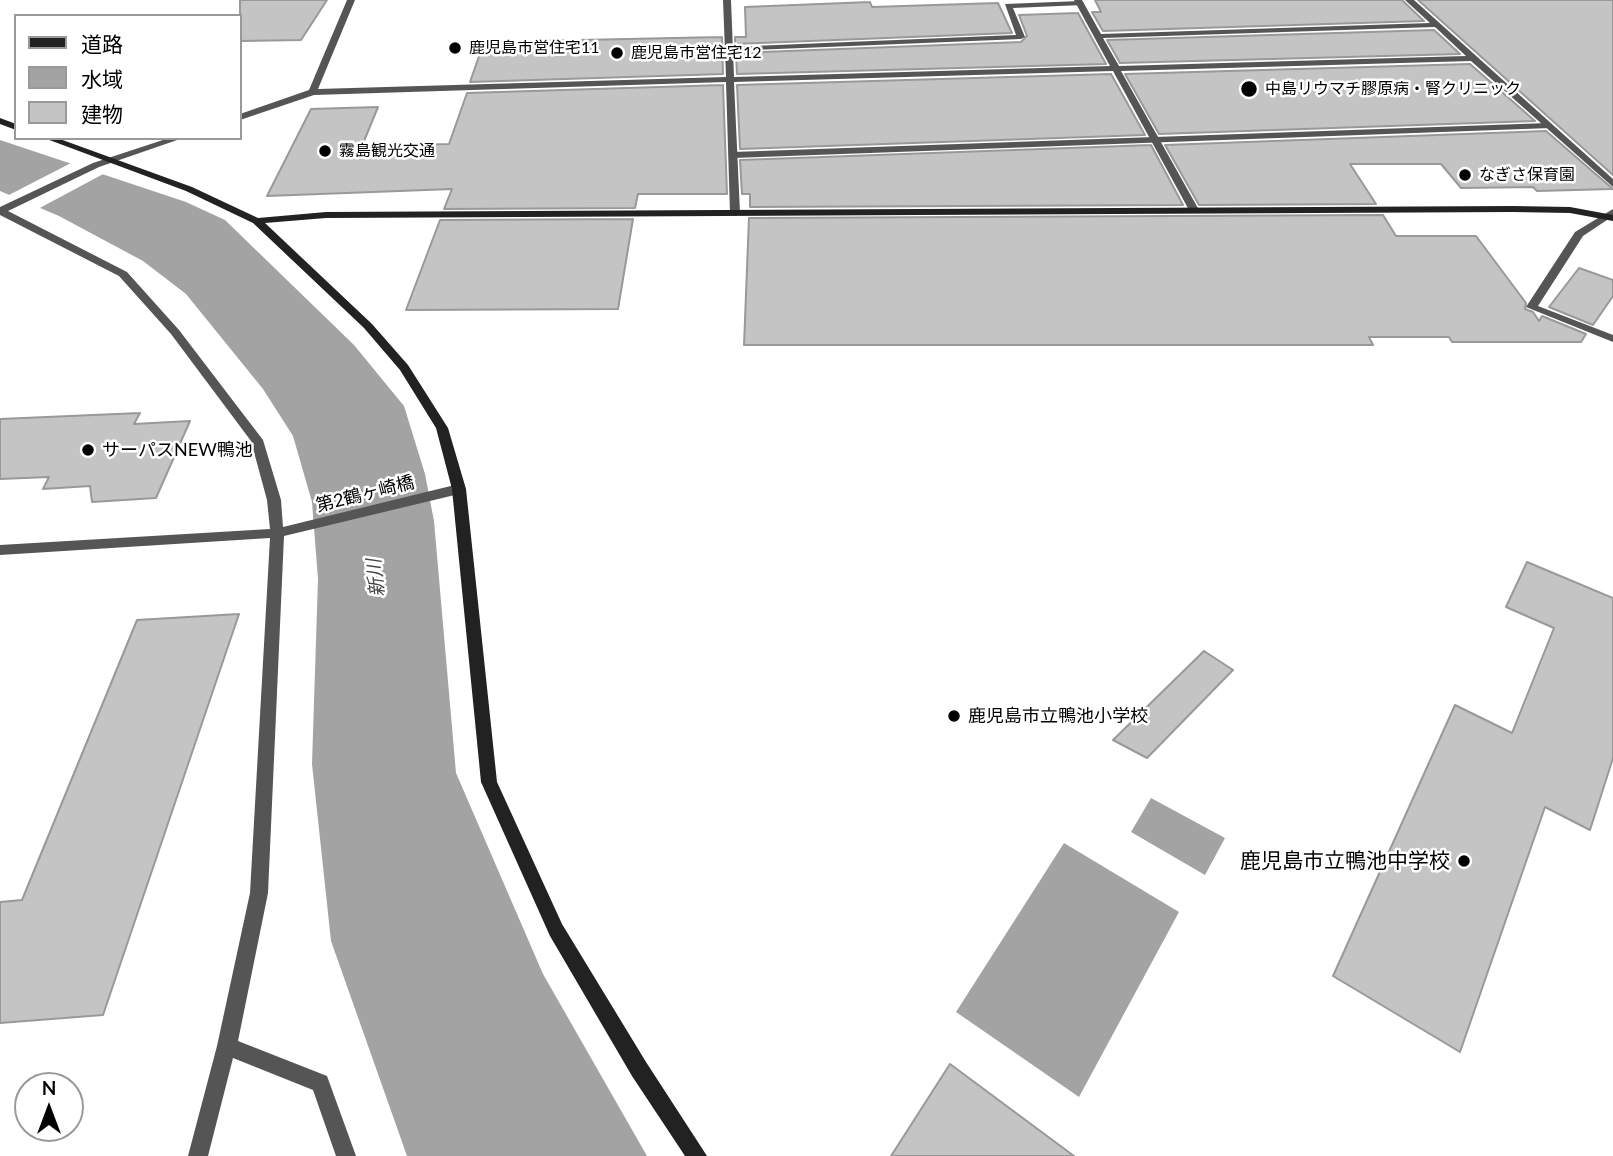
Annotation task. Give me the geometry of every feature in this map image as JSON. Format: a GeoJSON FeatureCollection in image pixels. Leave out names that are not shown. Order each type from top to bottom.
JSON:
{"type":"FeatureCollection","features":[{"type":"Feature","properties":{"kind":"street"},"geometry":{"type":"LineString","coordinates":[[313,92],[351,0]]}},
{"type":"Feature","properties":{"kind":"street"},"geometry":{"type":"LineString","coordinates":[[735,213],[727,0],[737,0]]}},
{"type":"Feature","properties":{"kind":"street"},"geometry":{"type":"LineString","coordinates":[[1409,0],[1613,184]]}},
{"type":"Feature","properties":{"kind":"street"},"geometry":{"type":"LineString","coordinates":[[729,49],[1021,37],[1007,6],[1079,2],[1194,210]]}},
{"type":"Feature","properties":{"kind":"street"},"geometry":{"type":"LineString","coordinates":[[1098,36],[1436,25]]}},
{"type":"Feature","properties":{"kind":"street"},"geometry":{"type":"LineString","coordinates":[[242,116],[313,92],[1473,58]]}},
{"type":"Feature","properties":{"kind":"street"},"geometry":{"type":"LineString","coordinates":[[733,155],[1548,126]]}},
{"type":"Feature","properties":{"kind":"street"},"geometry":{"type":"LineString","coordinates":[[52,140],[103,163],[189,189],[257,221],[368,326],[404,368],[442,428],[459,489],[489,782],[556,930],[639,1069],[696,1156]]}},
{"type":"Feature","properties":{"kind":"street"},"geometry":{"type":"LineString","coordinates":[[0,211],[103,163],[173,140]]}},
{"type":"Feature","properties":{"kind":"street"},"geometry":{"type":"LineString","coordinates":[[257,221],[326,215],[1194,210],[1536,209],[1610,215]]}},
{"type":"Feature","properties":{"kind":"street"},"geometry":{"type":"LineString","coordinates":[[0,211],[123,274],[175,332],[257,440],[274,500],[277,533],[259,893],[227,1046],[198,1156]]}},
{"type":"Feature","properties":{"kind":"street"},"geometry":{"type":"LineString","coordinates":[[1610,215],[1579,234],[1532,307],[1613,339]]}},
{"type":"Feature","properties":{"kind":"street","name":"第2鶴ヶ崎橋"},"geometry":{"type":"LineString","coordinates":[[0,550],[277,533],[459,489]]}},
{"type":"Feature","properties":{"kind":"street"},"geometry":{"type":"LineString","coordinates":[[227,1046],[320,1083],[346,1156]]}},
{"type":"Feature","properties":{"kind":"water","name":"新川"},"geometry":{"type":"Polygon","coordinates":[[[0,140],[186,202],[225,220],[354,345],[404,406],[425,474],[434,521],[456,773],[543,974],[647,1156],[407,1156],[331,941],[312,764],[318,579],[312,502],[293,436],[263,389],[186,294],[143,261],[59,216],[0,191],[0,140]]]}},
{"type":"Feature","properties":{"kind":"water"},"geometry":{"type":"Polygon","coordinates":[[[1151,798],[1225,838],[1205,875],[1131,832],[1151,798]]]}},
{"type":"Feature","properties":{"kind":"water"},"geometry":{"type":"Polygon","coordinates":[[[1064,843],[1179,912],[1079,1097],[956,1012],[1064,843]]]}},
{"type":"Feature","properties":{"kind":"pier"},"geometry":{"type":"Polygon","coordinates":[[[75,161],[107,172],[36,210],[5,197],[75,161]]]}},
{"type":"Feature","properties":{"kind":"building"},"geometry":{"type":"Polygon","coordinates":[[[240,0],[327,0],[301,40],[242,41],[240,0]]]}},
{"type":"Feature","properties":{"kind":"building"},"geometry":{"type":"Polygon","coordinates":[[[1095,0],[1402,0],[1424,21],[1103,31],[1092,12],[1101,12],[1095,0]]]}},
{"type":"Feature","properties":{"kind":"building"},"geometry":{"type":"Polygon","coordinates":[[[1418,0],[1613,0],[1613,175],[1418,0]]]}},
{"type":"Feature","properties":{"kind":"building"},"geometry":{"type":"Polygon","coordinates":[[[870,2],[872,7],[998,3],[1012,33],[735,44],[735,37],[746,37],[745,7],[870,2]]]}},
{"type":"Feature","properties":{"kind":"building"},"geometry":{"type":"Polygon","coordinates":[[[1078,13],[1106,64],[737,74],[736,53],[1021,42],[1027,36],[1019,15],[1078,13]]]}},
{"type":"Feature","properties":{"kind":"building"},"geometry":{"type":"Polygon","coordinates":[[[1434,30],[1460,54],[1120,63],[1107,40],[1434,30]]]}},
{"type":"Feature","properties":{"kind":"building"},"geometry":{"type":"Polygon","coordinates":[[[722,37],[723,74],[470,82],[484,42],[722,37]]]}},
{"type":"Feature","properties":{"kind":"building"},"geometry":{"type":"Polygon","coordinates":[[[1470,64],[1535,121],[1159,134],[1125,74],[1470,64]]]}},
{"type":"Feature","properties":{"kind":"building"},"geometry":{"type":"Polygon","coordinates":[[[1111,74],[1145,135],[740,149],[737,85],[1111,74]]]}},
{"type":"Feature","properties":{"kind":"building"},"geometry":{"type":"Polygon","coordinates":[[[723,85],[727,194],[638,194],[635,208],[444,209],[452,189],[267,196],[311,109],[378,107],[362,146],[449,144],[467,93],[723,85]]]}},
{"type":"Feature","properties":{"kind":"building"},"geometry":{"type":"Polygon","coordinates":[[[1546,131],[1613,189],[1537,191],[1533,187],[1461,188],[1441,164],[1350,164],[1376,204],[1199,205],[1165,145],[1546,131]]]}},
{"type":"Feature","properties":{"kind":"building"},"geometry":{"type":"Polygon","coordinates":[[[1151,145],[1183,205],[750,207],[750,194],[742,194],[740,160],[1151,145]]]}},
{"type":"Feature","properties":{"kind":"building"},"geometry":{"type":"Polygon","coordinates":[[[1383,215],[1396,236],[1476,236],[1526,303],[1525,309],[1533,312],[1539,321],[1542,316],[1586,334],[1581,342],[1452,342],[1449,337],[1369,337],[1373,345],[744,345],[749,218],[1383,215]]]}},
{"type":"Feature","properties":{"kind":"building"},"geometry":{"type":"Polygon","coordinates":[[[633,219],[618,309],[406,310],[440,220],[633,219]]]}},
{"type":"Feature","properties":{"kind":"building"},"geometry":{"type":"Polygon","coordinates":[[[1579,268],[1613,280],[1613,296],[1593,325],[1549,307],[1579,268]]]}},
{"type":"Feature","properties":{"kind":"building","name":"サーパスNEW鴨池"},"geometry":{"type":"Polygon","coordinates":[[[140,413],[134,424],[190,421],[156,498],[92,502],[90,486],[43,489],[49,477],[0,479],[0,419],[140,413]]]}},
{"type":"Feature","properties":{"kind":"building"},"geometry":{"type":"Polygon","coordinates":[[[1527,562],[1613,598],[1613,758],[1590,830],[1545,807],[1460,1052],[1333,976],[1455,705],[1512,733],[1554,628],[1506,607],[1527,562]]]}},
{"type":"Feature","properties":{"kind":"building"},"geometry":{"type":"Polygon","coordinates":[[[239,614],[103,1015],[0,1023],[0,902],[22,900],[137,620],[239,614]]]}},
{"type":"Feature","properties":{"kind":"building"},"geometry":{"type":"Polygon","coordinates":[[[1204,651],[1233,670],[1147,758],[1113,740],[1204,651]]]}},
{"type":"Feature","properties":{"kind":"building"},"geometry":{"type":"Polygon","coordinates":[[[950,1064],[1074,1156],[891,1156],[950,1064]]]}},
{"type":"Feature","properties":{"kind":"place","name":"鹿児島市営住宅11"},"geometry":{"type":"Point","coordinates":[455,48]}},
{"type":"Feature","properties":{"kind":"place","name":"鹿児島市営住宅12"},"geometry":{"type":"Point","coordinates":[617,53]}},
{"type":"Feature","properties":{"kind":"place","name":"中島リウマチ膠原病・腎クリニック"},"geometry":{"type":"Point","coordinates":[1249,89]}},
{"type":"Feature","properties":{"kind":"place","name":"霧島観光交通"},"geometry":{"type":"Point","coordinates":[325,151]}},
{"type":"Feature","properties":{"kind":"place","name":"なぎさ保育園"},"geometry":{"type":"Point","coordinates":[1465,175]}},
{"type":"Feature","properties":{"kind":"place","name":"サーパスNEW鴨池"},"geometry":{"type":"Point","coordinates":[88,450]}},
{"type":"Feature","properties":{"kind":"place","name":"鹿児島市立鴨池小学校"},"geometry":{"type":"Point","coordinates":[954,716]}},
{"type":"Feature","properties":{"kind":"place","name":"鹿児島市立鴨池中学校"},"geometry":{"type":"Point","coordinates":[1464,861]}}]}
